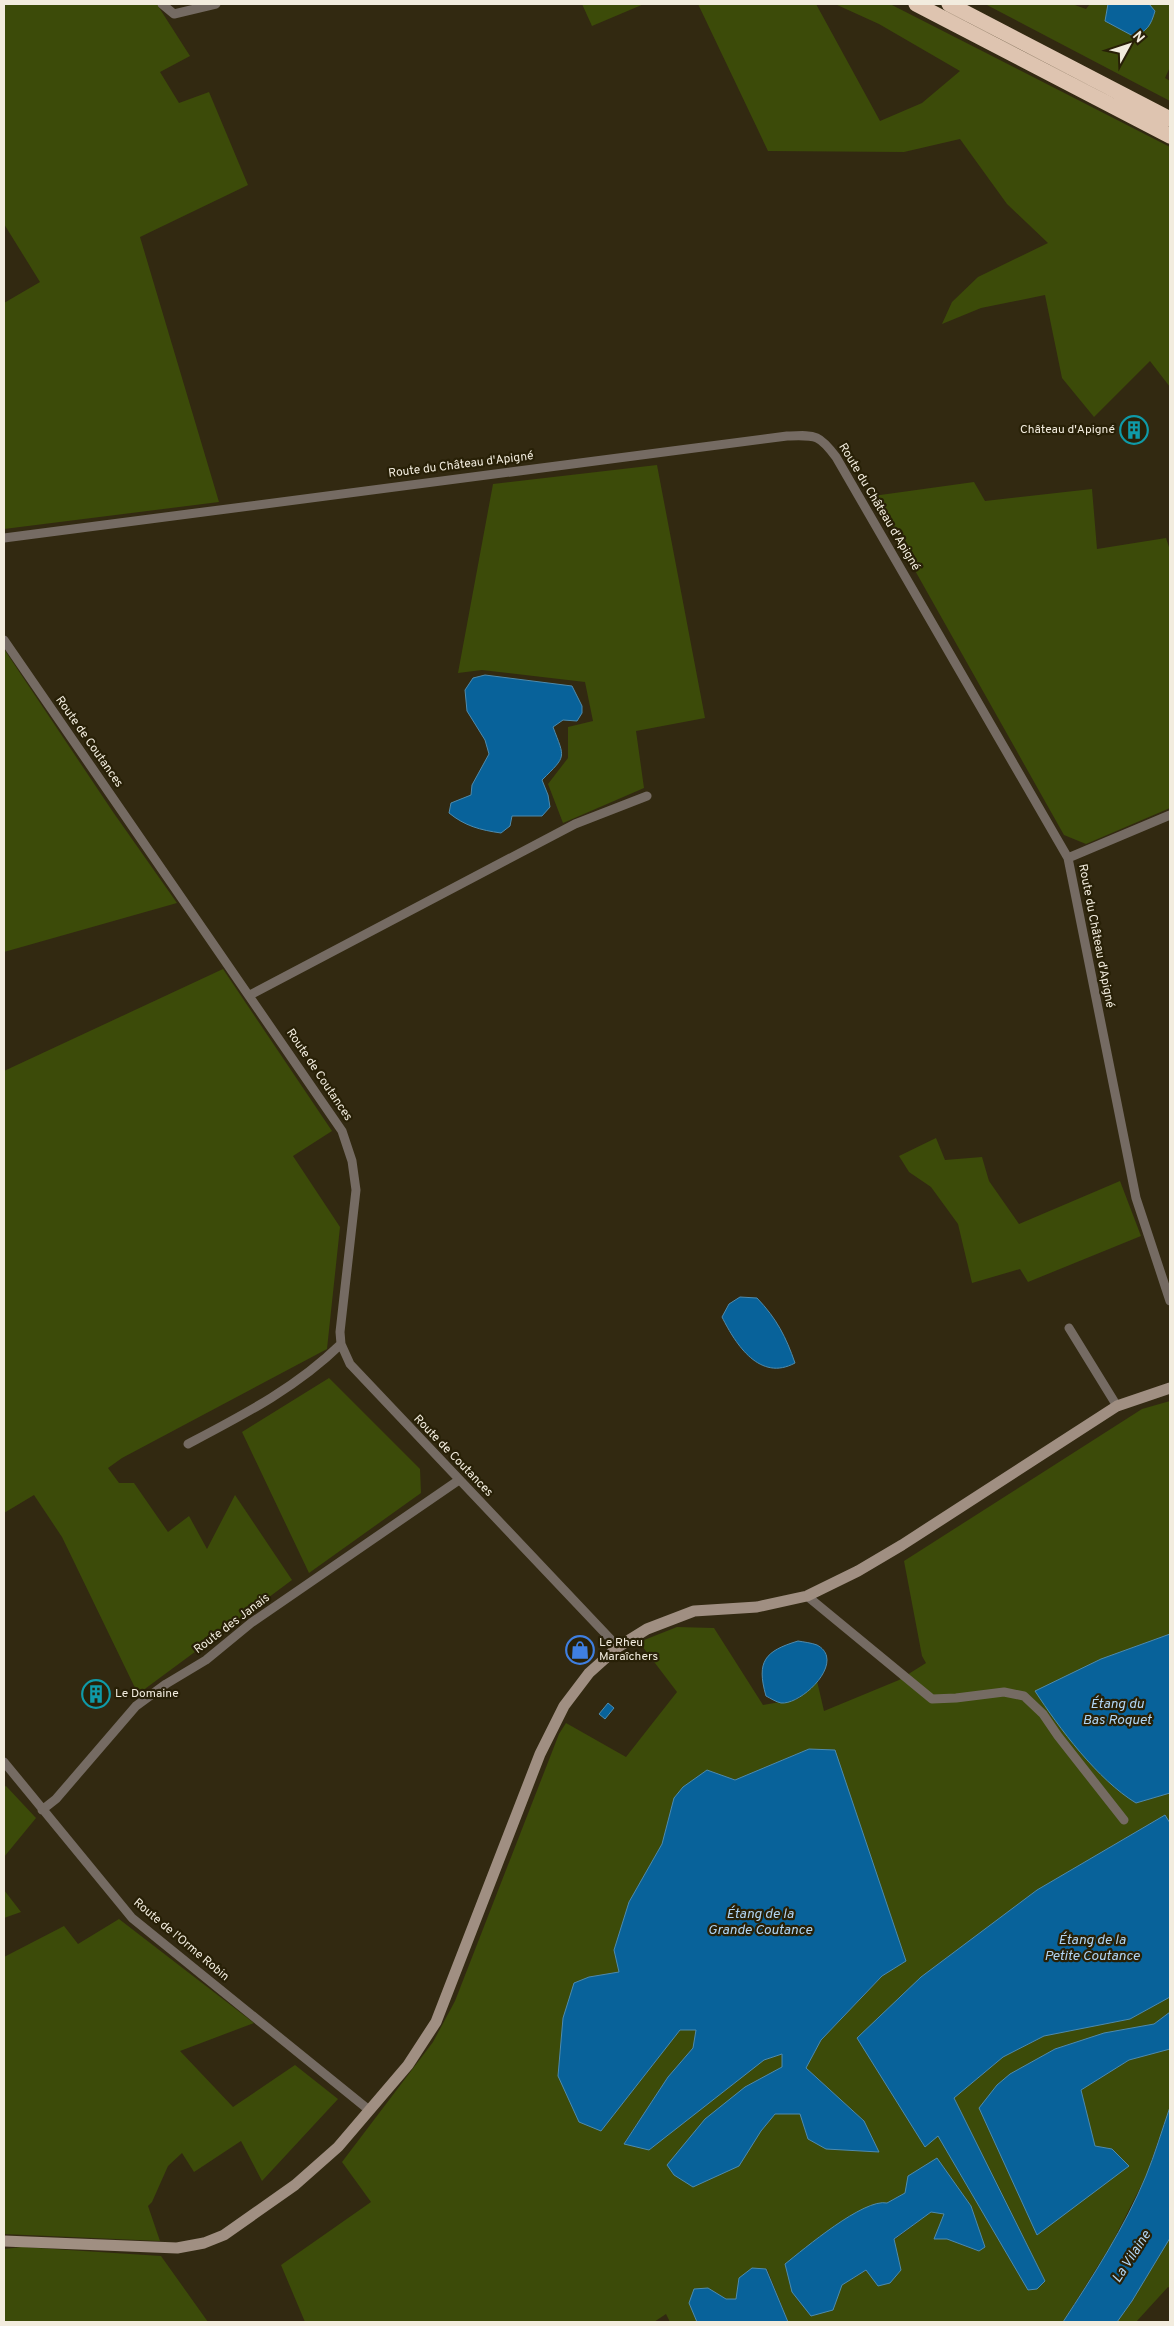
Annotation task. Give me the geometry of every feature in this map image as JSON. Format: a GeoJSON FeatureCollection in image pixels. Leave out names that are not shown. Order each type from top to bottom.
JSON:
{"type":"FeatureCollection","features":[{"type":"Feature","properties":{"kind":"highway"},"geometry":{"type":"LineString","coordinates":[[916,4],[1170,136]]}},
{"type":"Feature","properties":{"kind":"highway"},"geometry":{"type":"LineString","coordinates":[[949,4],[1170,118]]}},
{"type":"Feature","properties":{"kind":"street"},"geometry":{"type":"LineString","coordinates":[[162,4],[174,14],[216,4]]}},
{"type":"Feature","properties":{"kind":"street","name":"Route du Château d'Apigné"},"geometry":{"type":"LineString","coordinates":[[4,538],[788,436],[811,435],[824,441],[836,457],[1068,858],[1136,1198],[1170,1301]]}},
{"type":"Feature","properties":{"kind":"street","name":"Route de Coutances"},"geometry":{"type":"LineString","coordinates":[[4,640],[342,1131],[352,1161],[356,1190],[341,1344],[350,1364],[364,1381],[618,1647]]}},
{"type":"Feature","properties":{"kind":"street"},"geometry":{"type":"LineString","coordinates":[[250,995],[575,824],[647,796]]}},
{"type":"Feature","properties":{"kind":"street"},"geometry":{"type":"LineString","coordinates":[[1068,858],[1170,814]]}},
{"type":"Feature","properties":{"kind":"street"},"geometry":{"type":"LineString","coordinates":[[1069,1328],[1117,1406]]}},
{"type":"Feature","properties":{"kind":"street"},"geometry":{"type":"LineString","coordinates":[[188,1444],[262,1405],[322,1363],[341,1344]]}},
{"type":"Feature","properties":{"kind":"street"},"geometry":{"type":"LineString","coordinates":[[4,2241],[177,2248],[204,2243],[224,2235],[295,2185],[338,2147],[408,2065],[436,2022],[540,1754],[564,1706],[589,1673],[618,1647],[647,1629],[694,1611],[758,1607],[807,1596],[858,1572],[1117,1406],[1170,1388]]}},
{"type":"Feature","properties":{"kind":"street","name":"Route des Janais"},"geometry":{"type":"LineString","coordinates":[[42,1810],[56,1799],[136,1706],[166,1684],[206,1660],[252,1623],[459,1480]]}},
{"type":"Feature","properties":{"kind":"street"},"geometry":{"type":"LineString","coordinates":[[807,1596],[932,1699],[1004,1692],[1024,1696],[1043,1714],[1124,1820]]}},
{"type":"Feature","properties":{"kind":"street","name":"Route de l'Orme Robin"},"geometry":{"type":"LineString","coordinates":[[4,1762],[132,1918],[369,2110]]}},
{"type":"Feature","properties":{"kind":"green space"},"geometry":{"type":"Polygon","coordinates":[[[4,4],[160,4],[158,6],[190,56],[160,72],[179,103],[209,92],[248,185],[140,237],[219,502],[4,529],[4,303],[40,282],[4,224],[4,4]]]}},
{"type":"Feature","properties":{"kind":"green space"},"geometry":{"type":"Polygon","coordinates":[[[582,4],[644,4],[592,26],[582,4]]]}},
{"type":"Feature","properties":{"kind":"green space"},"geometry":{"type":"Polygon","coordinates":[[[698,4],[816,4],[880,121],[922,103],[960,71],[879,24],[835,4],[890,4],[1170,147],[1170,387],[1150,361],[1094,417],[1062,378],[1045,295],[981,308],[942,324],[952,302],[978,277],[1048,243],[1007,204],[960,139],[904,152],[768,151],[698,4]]]}},
{"type":"Feature","properties":{"kind":"green space"},"geometry":{"type":"Polygon","coordinates":[[[985,4],[1072,4],[1086,9],[1090,4],[1108,4],[1105,21],[1133,36],[1154,12],[1149,4],[1170,4],[1170,67],[1165,78],[1170,81],[1170,101],[985,4]]]}},
{"type":"Feature","properties":{"kind":"green space"},"geometry":{"type":"Polygon","coordinates":[[[657,465],[705,718],[636,731],[644,788],[563,823],[548,784],[568,758],[568,727],[593,721],[585,682],[482,670],[458,673],[493,484],[657,465]]]}},
{"type":"Feature","properties":{"kind":"green space"},"geometry":{"type":"Polygon","coordinates":[[[974,482],[985,501],[1092,489],[1097,549],[1166,538],[1170,550],[1170,808],[1086,844],[1064,835],[873,496],[974,482]]]}},
{"type":"Feature","properties":{"kind":"green space"},"geometry":{"type":"Polygon","coordinates":[[[4,649],[113,812],[177,903],[4,952],[4,649]]]}},
{"type":"Feature","properties":{"kind":"green space"},"geometry":{"type":"Polygon","coordinates":[[[223,969],[332,1131],[293,1156],[340,1227],[327,1349],[122,1458],[108,1468],[119,1483],[134,1483],[168,1532],[189,1516],[207,1549],[235,1495],[292,1580],[138,1694],[62,1537],[34,1495],[4,1513],[4,1071],[223,969]]]}},
{"type":"Feature","properties":{"kind":"green space"},"geometry":{"type":"Polygon","coordinates":[[[936,1138],[945,1160],[982,1157],[989,1181],[1019,1224],[1120,1181],[1141,1236],[1028,1282],[1020,1269],[972,1283],[958,1224],[931,1187],[909,1172],[899,1156],[936,1138]]]}},
{"type":"Feature","properties":{"kind":"green space"},"geometry":{"type":"Polygon","coordinates":[[[329,1378],[420,1469],[421,1493],[309,1573],[242,1432],[329,1378]]]}},
{"type":"Feature","properties":{"kind":"green space"},"geometry":{"type":"Polygon","coordinates":[[[1170,1401],[1170,1634],[1101,1659],[1136,1803],[1170,1793],[1170,1823],[1165,1815],[1037,1890],[921,1977],[926,2146],[938,2135],[1028,2289],[1045,2281],[954,2098],[1003,2057],[1044,2036],[1130,2019],[1170,1997],[1170,2012],[1154,2024],[1104,2033],[1055,2049],[1002,2160],[1112,2149],[1095,2146],[1081,2090],[1129,2060],[1170,2049],[1170,2107],[1146,2176],[1111,2245],[1063,2322],[788,2322],[767,2269],[739,2278],[737,2299],[726,2299],[708,2288],[689,2303],[697,2322],[670,2322],[666,2314],[654,2322],[305,2322],[281,2265],[371,2202],[342,2162],[433,2042],[455,2001],[559,1734],[566,1723],[626,1757],[677,1692],[639,1642],[677,1627],[714,1628],[763,1705],[798,1699],[817,1681],[824,1711],[899,1680],[926,1663],[922,1656],[904,1561],[1142,1409],[1170,1401]],[[809,1749],[735,1780],[707,1770],[683,1788],[674,1798],[662,1844],[629,1902],[614,1950],[619,1972],[589,1977],[563,2018],[558,2076],[601,2131],[680,2030],[696,2030],[693,2048],[668,2077],[624,2143],[764,2060],[782,2054],[782,2067],[745,2087],[761,2131],[775,2114],[800,2114],[808,2139],[864,2121],[806,2068],[821,2040],[882,1976],[906,1961],[871,1862],[809,1749]],[[937,2158],[905,2193],[887,2203],[842,2285],[867,2270],[901,2270],[894,2240],[931,2212],[944,2214],[935,2239],[947,2239],[978,2251],[985,2247],[971,2206],[937,2158]]]}},
{"type":"Feature","properties":{"kind":"green space"},"geometry":{"type":"Polygon","coordinates":[[[6,1786],[36,1818],[4,1857],[4,1787],[6,1786]]]}},
{"type":"Feature","properties":{"kind":"green space"},"geometry":{"type":"Polygon","coordinates":[[[4,1890],[21,1912],[4,1918],[4,1890]]]}},
{"type":"Feature","properties":{"kind":"green space"},"geometry":{"type":"Polygon","coordinates":[[[119,1919],[254,2023],[180,2051],[233,2107],[295,2065],[338,2099],[262,2181],[241,2141],[194,2172],[182,2153],[168,2166],[152,2202],[148,2206],[160,2241],[4,2234],[4,1957],[64,1926],[78,1944],[119,1919]]]}},
{"type":"Feature","properties":{"kind":"green space"},"geometry":{"type":"Polygon","coordinates":[[[1170,2238],[1170,2288],[1168,2287],[1136,2322],[1117,2322],[1132,2301],[1170,2238]]]}},
{"type":"Feature","properties":{"kind":"green space"},"geometry":{"type":"Polygon","coordinates":[[[22,2247],[161,2256],[208,2322],[4,2322],[4,2249],[22,2247]]]}},
{"type":"Feature","properties":{"kind":"water"},"geometry":{"type":"Polygon","coordinates":[[[1108,4],[1149,4],[1155,11],[1148,27],[1133,36],[1105,21],[1108,4]]]}},
{"type":"Feature","properties":{"kind":"water"},"geometry":{"type":"Polygon","coordinates":[[[485,675],[572,686],[582,706],[582,713],[577,721],[563,720],[553,727],[560,745],[561,756],[560,761],[542,780],[550,807],[542,816],[512,816],[510,826],[501,833],[473,827],[449,813],[451,803],[471,795],[472,785],[489,754],[485,740],[467,711],[465,690],[473,678],[485,675]]]}},
{"type":"Feature","properties":{"kind":"water"},"geometry":{"type":"Polygon","coordinates":[[[740,1297],[757,1298],[770,1313],[788,1345],[795,1363],[782,1368],[771,1368],[760,1364],[742,1349],[722,1317],[729,1304],[740,1297]]]}},
{"type":"Feature","properties":{"kind":"water","name":"Étang du Bas Roquet"},"geometry":{"type":"Polygon","coordinates":[[[1170,1634],[1170,1793],[1136,1803],[1108,1781],[1080,1752],[1067,1737],[1035,1691],[1101,1659],[1170,1634]]]}},
{"type":"Feature","properties":{"kind":"water"},"geometry":{"type":"Polygon","coordinates":[[[798,1641],[817,1645],[825,1652],[827,1661],[824,1671],[810,1690],[790,1702],[781,1703],[766,1696],[762,1674],[763,1666],[766,1659],[778,1649],[798,1641]]]}},
{"type":"Feature","properties":{"kind":"water"},"geometry":{"type":"Polygon","coordinates":[[[608,1703],[614,1708],[605,1719],[599,1714],[608,1703]]]}},
{"type":"Feature","properties":{"kind":"water","name":"Étang de la Grande Coutance"},"geometry":{"type":"Polygon","coordinates":[[[809,1749],[835,1750],[906,1961],[882,1976],[821,2040],[806,2068],[864,2121],[879,2152],[826,2149],[808,2139],[800,2114],[775,2114],[761,2131],[739,2166],[693,2187],[674,2175],[667,2165],[705,2119],[745,2087],[782,2067],[782,2054],[764,2060],[649,2150],[624,2144],[668,2077],[693,2048],[696,2030],[680,2030],[601,2131],[579,2122],[558,2076],[563,2018],[574,1983],[589,1977],[619,1972],[614,1950],[629,1902],[662,1844],[674,1798],[683,1787],[707,1770],[735,1780],[809,1749]]]}},
{"type":"Feature","properties":{"kind":"water","name":"Étang de la Petite Coutance"},"geometry":{"type":"Polygon","coordinates":[[[1165,1815],[1170,1823],[1170,1997],[1130,2019],[1044,2036],[1003,2057],[954,2098],[1045,2281],[1037,2289],[1028,2290],[938,2136],[925,2147],[857,2038],[921,1977],[1037,1890],[1165,1815]]]}},
{"type":"Feature","properties":{"kind":"water"},"geometry":{"type":"Polygon","coordinates":[[[1170,2012],[1170,2049],[1129,2060],[1081,2090],[1095,2146],[1112,2149],[1129,2166],[1037,2235],[979,2108],[997,2085],[1010,2074],[1055,2049],[1104,2033],[1154,2024],[1170,2012]]]}},
{"type":"Feature","properties":{"kind":"water","name":"La Vilaine"},"geometry":{"type":"Polygon","coordinates":[[[1170,2107],[1170,2238],[1117,2322],[1063,2322],[1097,2269],[1138,2195],[1170,2107]]]}},
{"type":"Feature","properties":{"kind":"water"},"geometry":{"type":"Polygon","coordinates":[[[937,2158],[971,2206],[985,2247],[979,2251],[947,2239],[934,2239],[944,2214],[931,2212],[894,2239],[901,2270],[890,2283],[878,2286],[866,2270],[842,2285],[833,2310],[811,2316],[792,2292],[785,2264],[850,2216],[864,2208],[887,2203],[905,2193],[908,2176],[937,2158]]]}},
{"type":"Feature","properties":{"kind":"water"},"geometry":{"type":"Polygon","coordinates":[[[752,2268],[766,2269],[788,2322],[697,2322],[689,2303],[694,2289],[708,2288],[726,2299],[736,2299],[739,2278],[752,2268]]]}},
{"type":"Feature","properties":{"kind":"place","name":"Château d'Apigné"},"geometry":{"type":"Point","coordinates":[1134,430]}},
{"type":"Feature","properties":{"kind":"place","name":"Le Rheu Maraîchers"},"geometry":{"type":"Point","coordinates":[580,1650]}},
{"type":"Feature","properties":{"kind":"place","name":"Le Domaine"},"geometry":{"type":"Point","coordinates":[96,1694]}}]}
